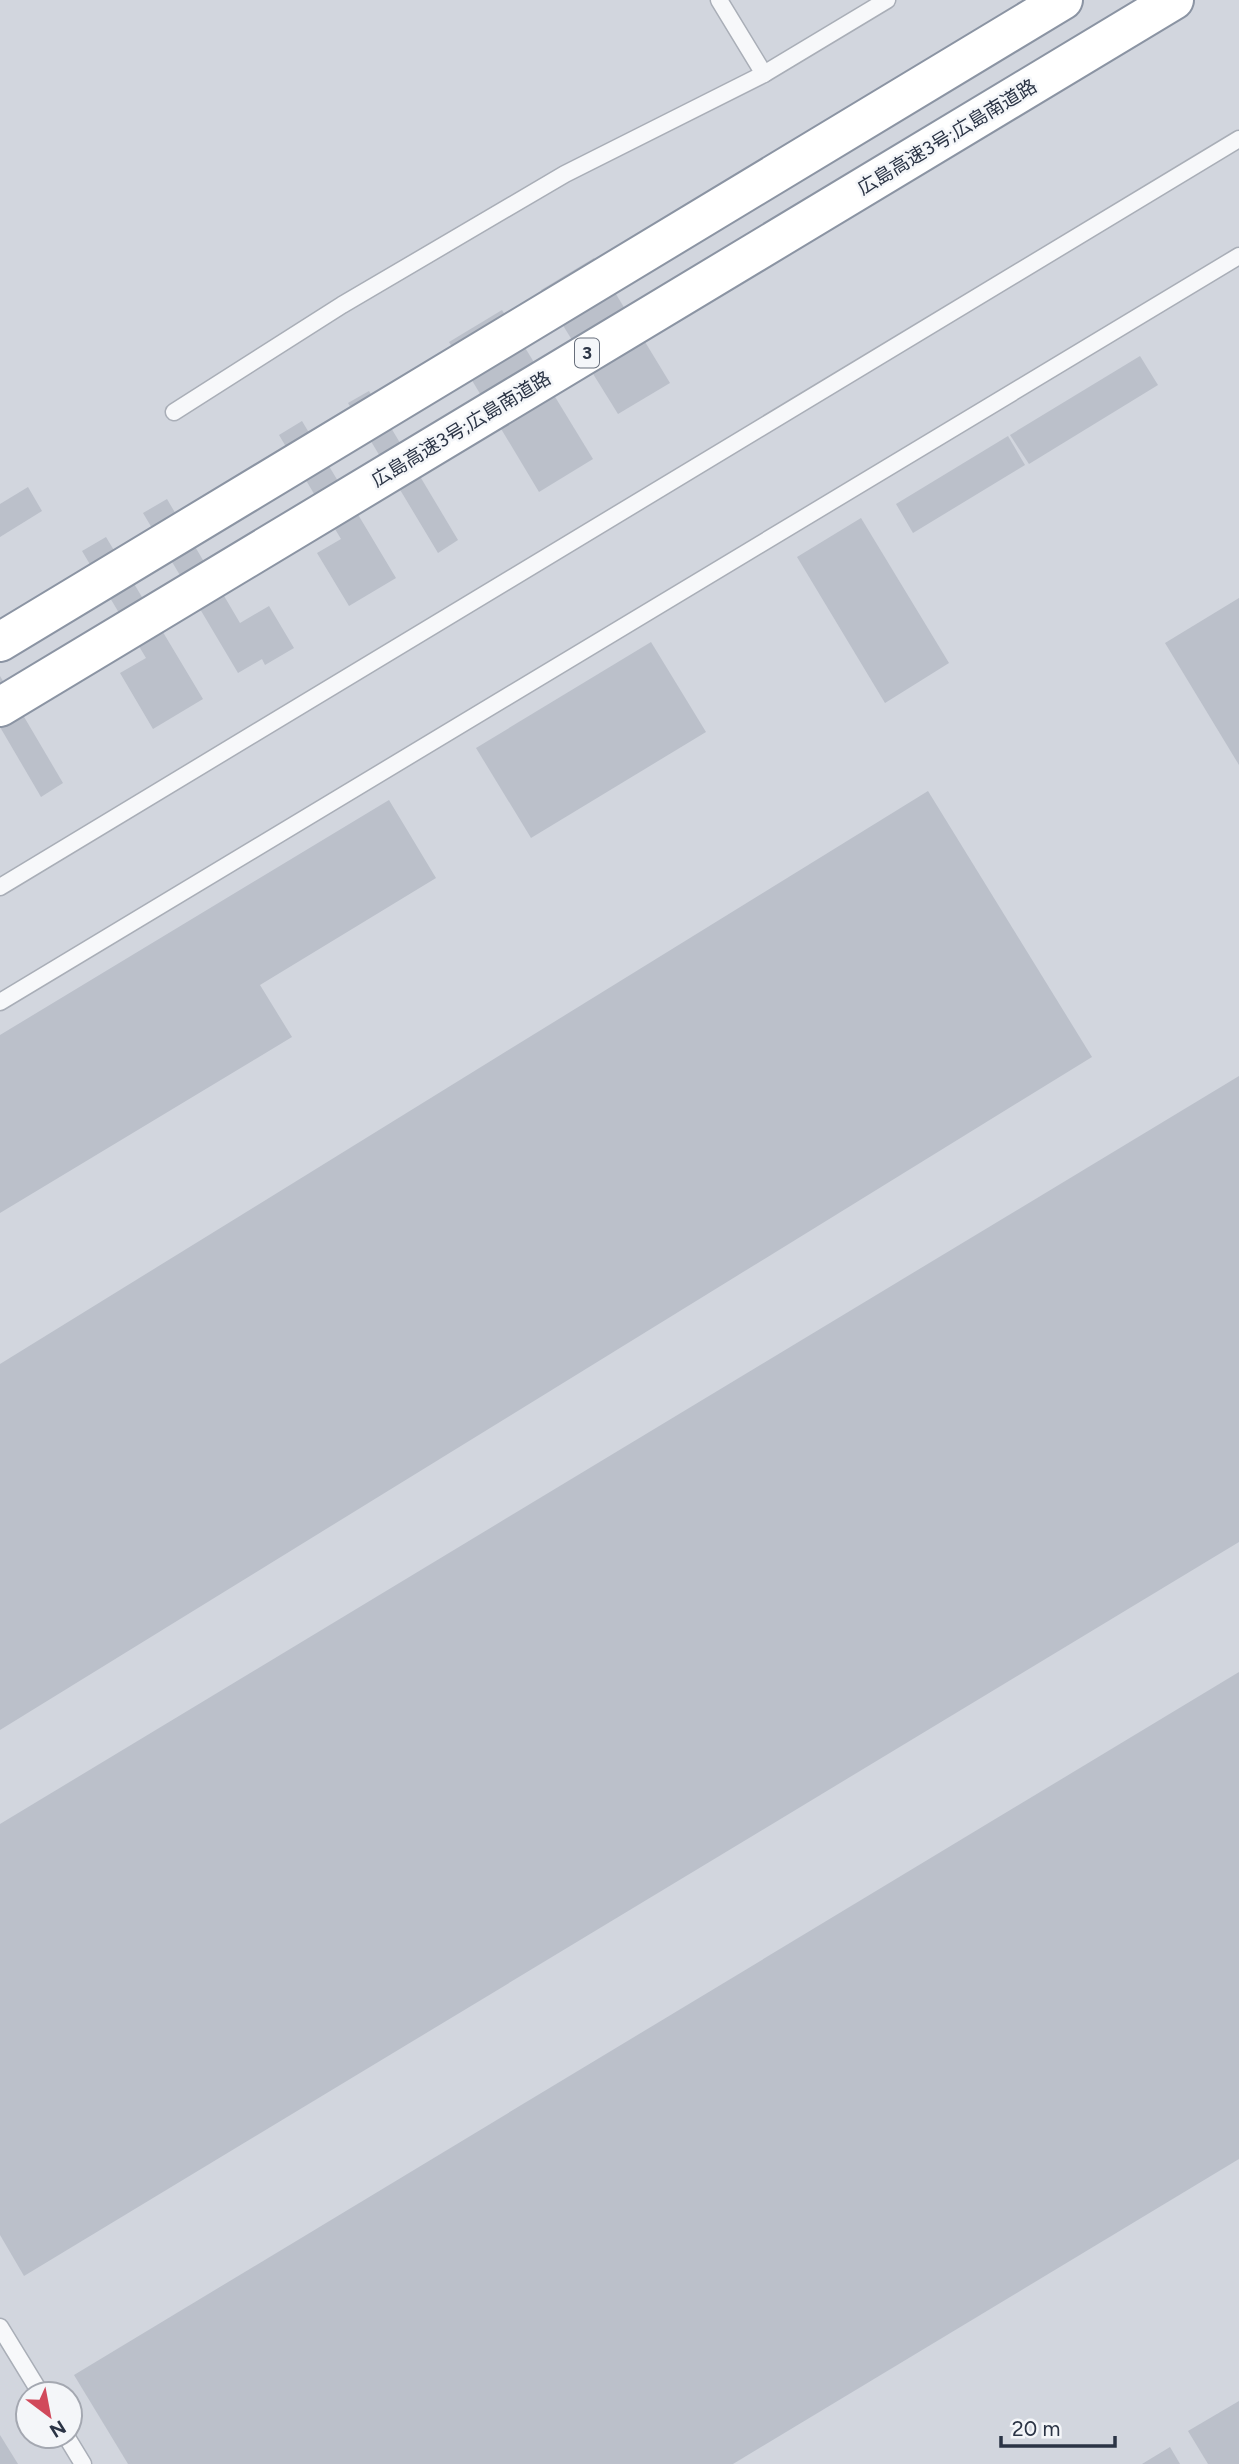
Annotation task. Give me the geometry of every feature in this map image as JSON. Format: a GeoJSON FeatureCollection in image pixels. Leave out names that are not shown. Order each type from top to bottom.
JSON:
{"type":"FeatureCollection","features":[{"type":"Feature","properties":{"kind":"highway"},"geometry":{"type":"LineString","coordinates":[[0,642],[1063,0]]}},
{"type":"Feature","properties":{"kind":"highway","name":"広島高速3号;広島南道路"},"geometry":{"type":"LineString","coordinates":[[0,707],[1174,0]]}},
{"type":"Feature","properties":{"kind":"lane"},"geometry":{"type":"LineString","coordinates":[[719,0],[764,74]]}},
{"type":"Feature","properties":{"kind":"lane"},"geometry":{"type":"LineString","coordinates":[[174,412],[342,305],[565,174],[764,74],[887,0]]}},
{"type":"Feature","properties":{"kind":"lane"},"geometry":{"type":"LineString","coordinates":[[0,887],[1239,139]]}},
{"type":"Feature","properties":{"kind":"lane"},"geometry":{"type":"LineString","coordinates":[[0,1002],[1239,256]]}},
{"type":"Feature","properties":{"kind":"lane"},"geometry":{"type":"LineString","coordinates":[[0,2326],[33,2380]]}},
{"type":"Feature","properties":{"kind":"shaded area"},"geometry":{"type":"Polygon","coordinates":[[[0,0],[1239,0],[1239,2464],[0,2464],[0,0]]]}},
{"type":"Feature","properties":{"kind":"building"},"geometry":{"type":"Polygon","coordinates":[[[594,258],[670,383],[618,414],[541,290],[594,258]]]}},
{"type":"Feature","properties":{"kind":"building"},"geometry":{"type":"Polygon","coordinates":[[[502,310],[593,459],[539,492],[449,342],[502,310]]]}},
{"type":"Feature","properties":{"kind":"building"},"geometry":{"type":"Polygon","coordinates":[[[1140,356],[1158,385],[1029,464],[1010,435],[1140,356]]]}},
{"type":"Feature","properties":{"kind":"building"},"geometry":{"type":"Polygon","coordinates":[[[369,391],[458,540],[438,553],[348,403],[369,391]]]}},
{"type":"Feature","properties":{"kind":"building"},"geometry":{"type":"Polygon","coordinates":[[[302,421],[396,578],[349,606],[317,553],[341,539],[279,435],[302,421]]]}},
{"type":"Feature","properties":{"kind":"building"},"geometry":{"type":"Polygon","coordinates":[[[1008,436],[1025,465],[913,533],[896,504],[1008,436]]]}},
{"type":"Feature","properties":{"kind":"building"},"geometry":{"type":"Polygon","coordinates":[[[28,487],[42,511],[0,537],[0,504],[28,487]]]}},
{"type":"Feature","properties":{"kind":"building"},"geometry":{"type":"Polygon","coordinates":[[[167,499],[240,623],[269,606],[294,648],[265,665],[262,659],[238,673],[143,513],[167,499]]]}},
{"type":"Feature","properties":{"kind":"building"},"geometry":{"type":"Polygon","coordinates":[[[861,518],[949,663],[885,703],[797,557],[861,518]]]}},
{"type":"Feature","properties":{"kind":"building"},"geometry":{"type":"Polygon","coordinates":[[[106,537],[203,699],[153,729],[120,673],[146,658],[82,551],[106,537]]]}},
{"type":"Feature","properties":{"kind":"building"},"geometry":{"type":"Polygon","coordinates":[[[1239,598],[1239,765],[1165,643],[1239,598]]]}},
{"type":"Feature","properties":{"kind":"building"},"geometry":{"type":"Polygon","coordinates":[[[651,642],[706,732],[531,838],[476,748],[651,642]]]}},
{"type":"Feature","properties":{"kind":"building"},"geometry":{"type":"Polygon","coordinates":[[[0,676],[63,783],[41,797],[0,727],[0,676]]]}},
{"type":"Feature","properties":{"kind":"building"},"geometry":{"type":"Polygon","coordinates":[[[928,791],[1092,1057],[0,1730],[0,1364],[928,791]]]}},
{"type":"Feature","properties":{"kind":"building"},"geometry":{"type":"Polygon","coordinates":[[[389,800],[436,878],[260,985],[292,1037],[0,1213],[0,1035],[389,800]]]}},
{"type":"Feature","properties":{"kind":"building"},"geometry":{"type":"Polygon","coordinates":[[[1239,1076],[1239,1542],[24,2276],[0,2235],[0,1824],[1239,1076]]]}},
{"type":"Feature","properties":{"kind":"building"},"geometry":{"type":"Polygon","coordinates":[[[1239,1672],[1239,2159],[733,2464],[128,2464],[84,2391],[84,2380],[77,2380],[74,2375],[1239,1672]]]}},
{"type":"Feature","properties":{"kind":"building"},"geometry":{"type":"Polygon","coordinates":[[[1239,2401],[1239,2464],[1208,2464],[1188,2431],[1239,2401]]]}},
{"type":"Feature","properties":{"kind":"building"},"geometry":{"type":"Polygon","coordinates":[[[0,2435],[18,2464],[0,2464],[0,2435]]]}},
{"type":"Feature","properties":{"kind":"building"},"geometry":{"type":"Polygon","coordinates":[[[1170,2447],[1180,2464],[1142,2464],[1170,2447]]]}}]}
